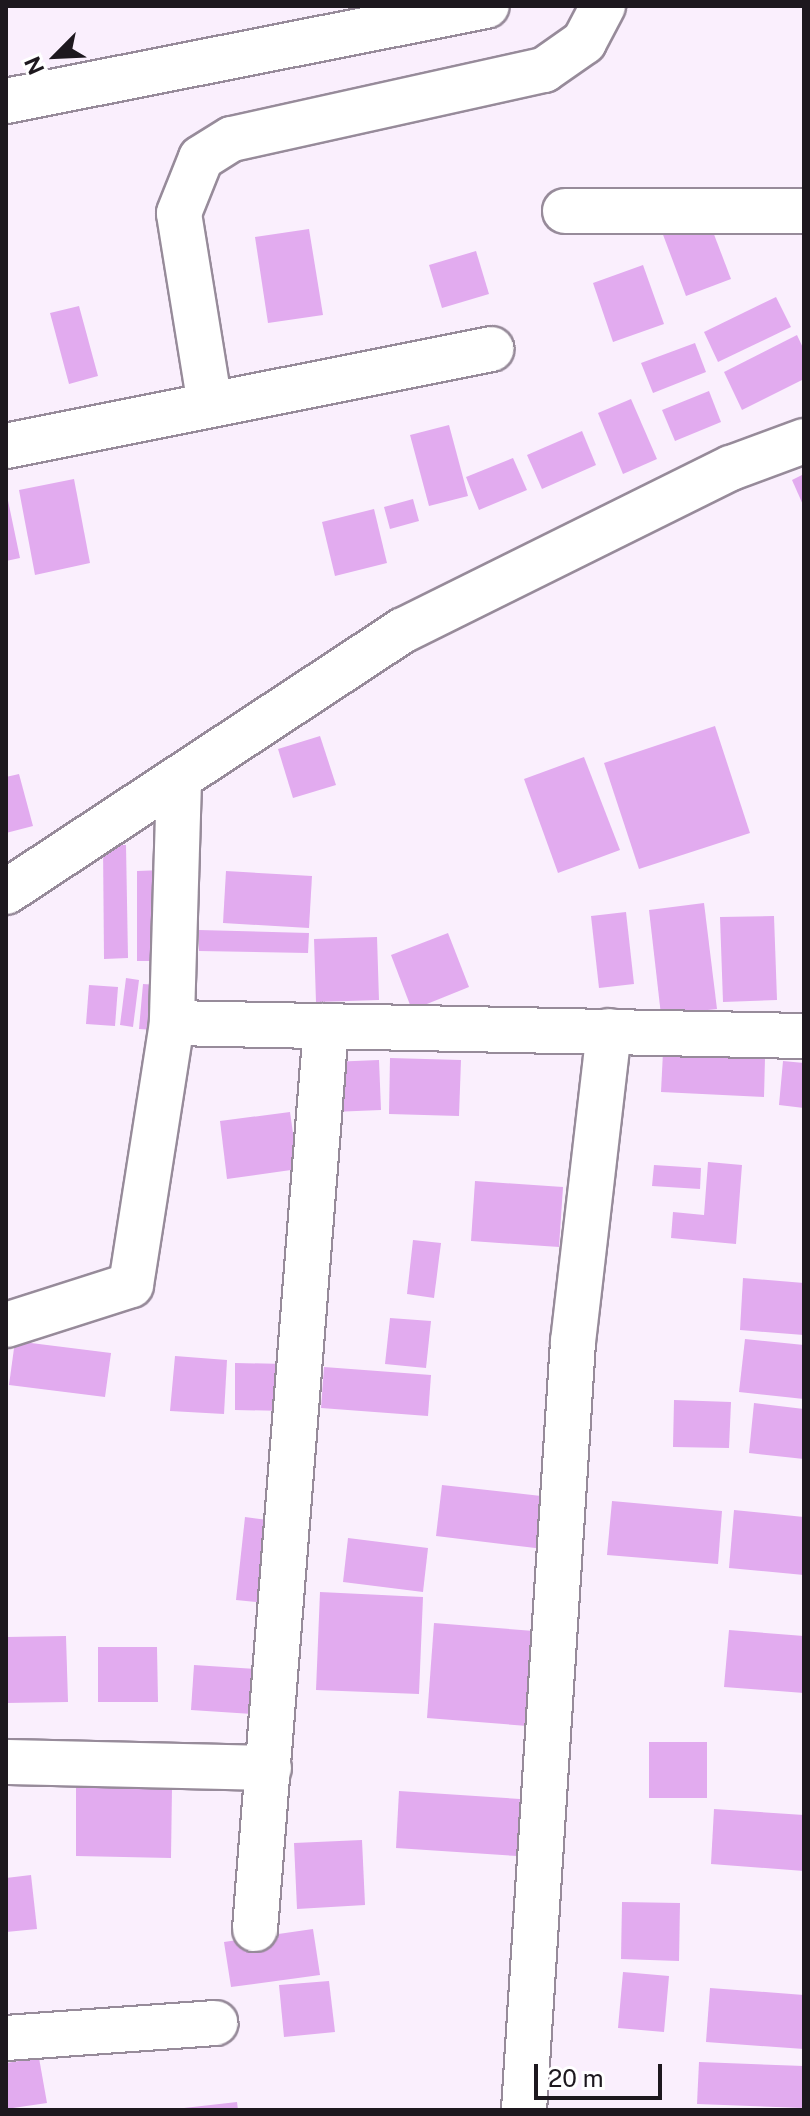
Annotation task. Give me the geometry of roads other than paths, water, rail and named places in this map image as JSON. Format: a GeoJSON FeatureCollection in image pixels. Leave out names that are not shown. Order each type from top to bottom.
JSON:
{"type":"FeatureCollection","features":[{"type":"Feature","properties":{"kind":"street"},"geometry":{"type":"LineString","coordinates":[[6,101],[487,6]]}},
{"type":"Feature","properties":{"kind":"street"},"geometry":{"type":"LineString","coordinates":[[210,405],[179,213],[201,158],[232,139],[544,70],[584,42],[603,6]]}},
{"type":"Feature","properties":{"kind":"street"},"geometry":{"type":"LineString","coordinates":[[565,211],[804,211]]}},
{"type":"Feature","properties":{"kind":"street"},"geometry":{"type":"LineString","coordinates":[[6,446],[491,349]]}},
{"type":"Feature","properties":{"kind":"street"},"geometry":{"type":"LineString","coordinates":[[6,892],[179,781],[295,698],[404,630],[731,468],[804,441]]}},
{"type":"Feature","properties":{"kind":"street"},"geometry":{"type":"LineString","coordinates":[[6,1325],[131,1285],[172,1023],[179,781]]}},
{"type":"Feature","properties":{"kind":"street"},"geometry":{"type":"LineString","coordinates":[[172,1023],[804,1036]]}},
{"type":"Feature","properties":{"kind":"street"},"geometry":{"type":"LineString","coordinates":[[255,1929],[326,1026]]}},
{"type":"Feature","properties":{"kind":"street"},"geometry":{"type":"LineString","coordinates":[[524,2110],[573,1342],[609,1031]]}},
{"type":"Feature","properties":{"kind":"street"},"geometry":{"type":"LineString","coordinates":[[6,1762],[269,1768]]}},
{"type":"Feature","properties":{"kind":"street"},"geometry":{"type":"LineString","coordinates":[[6,2038],[215,2023]]}}]}
